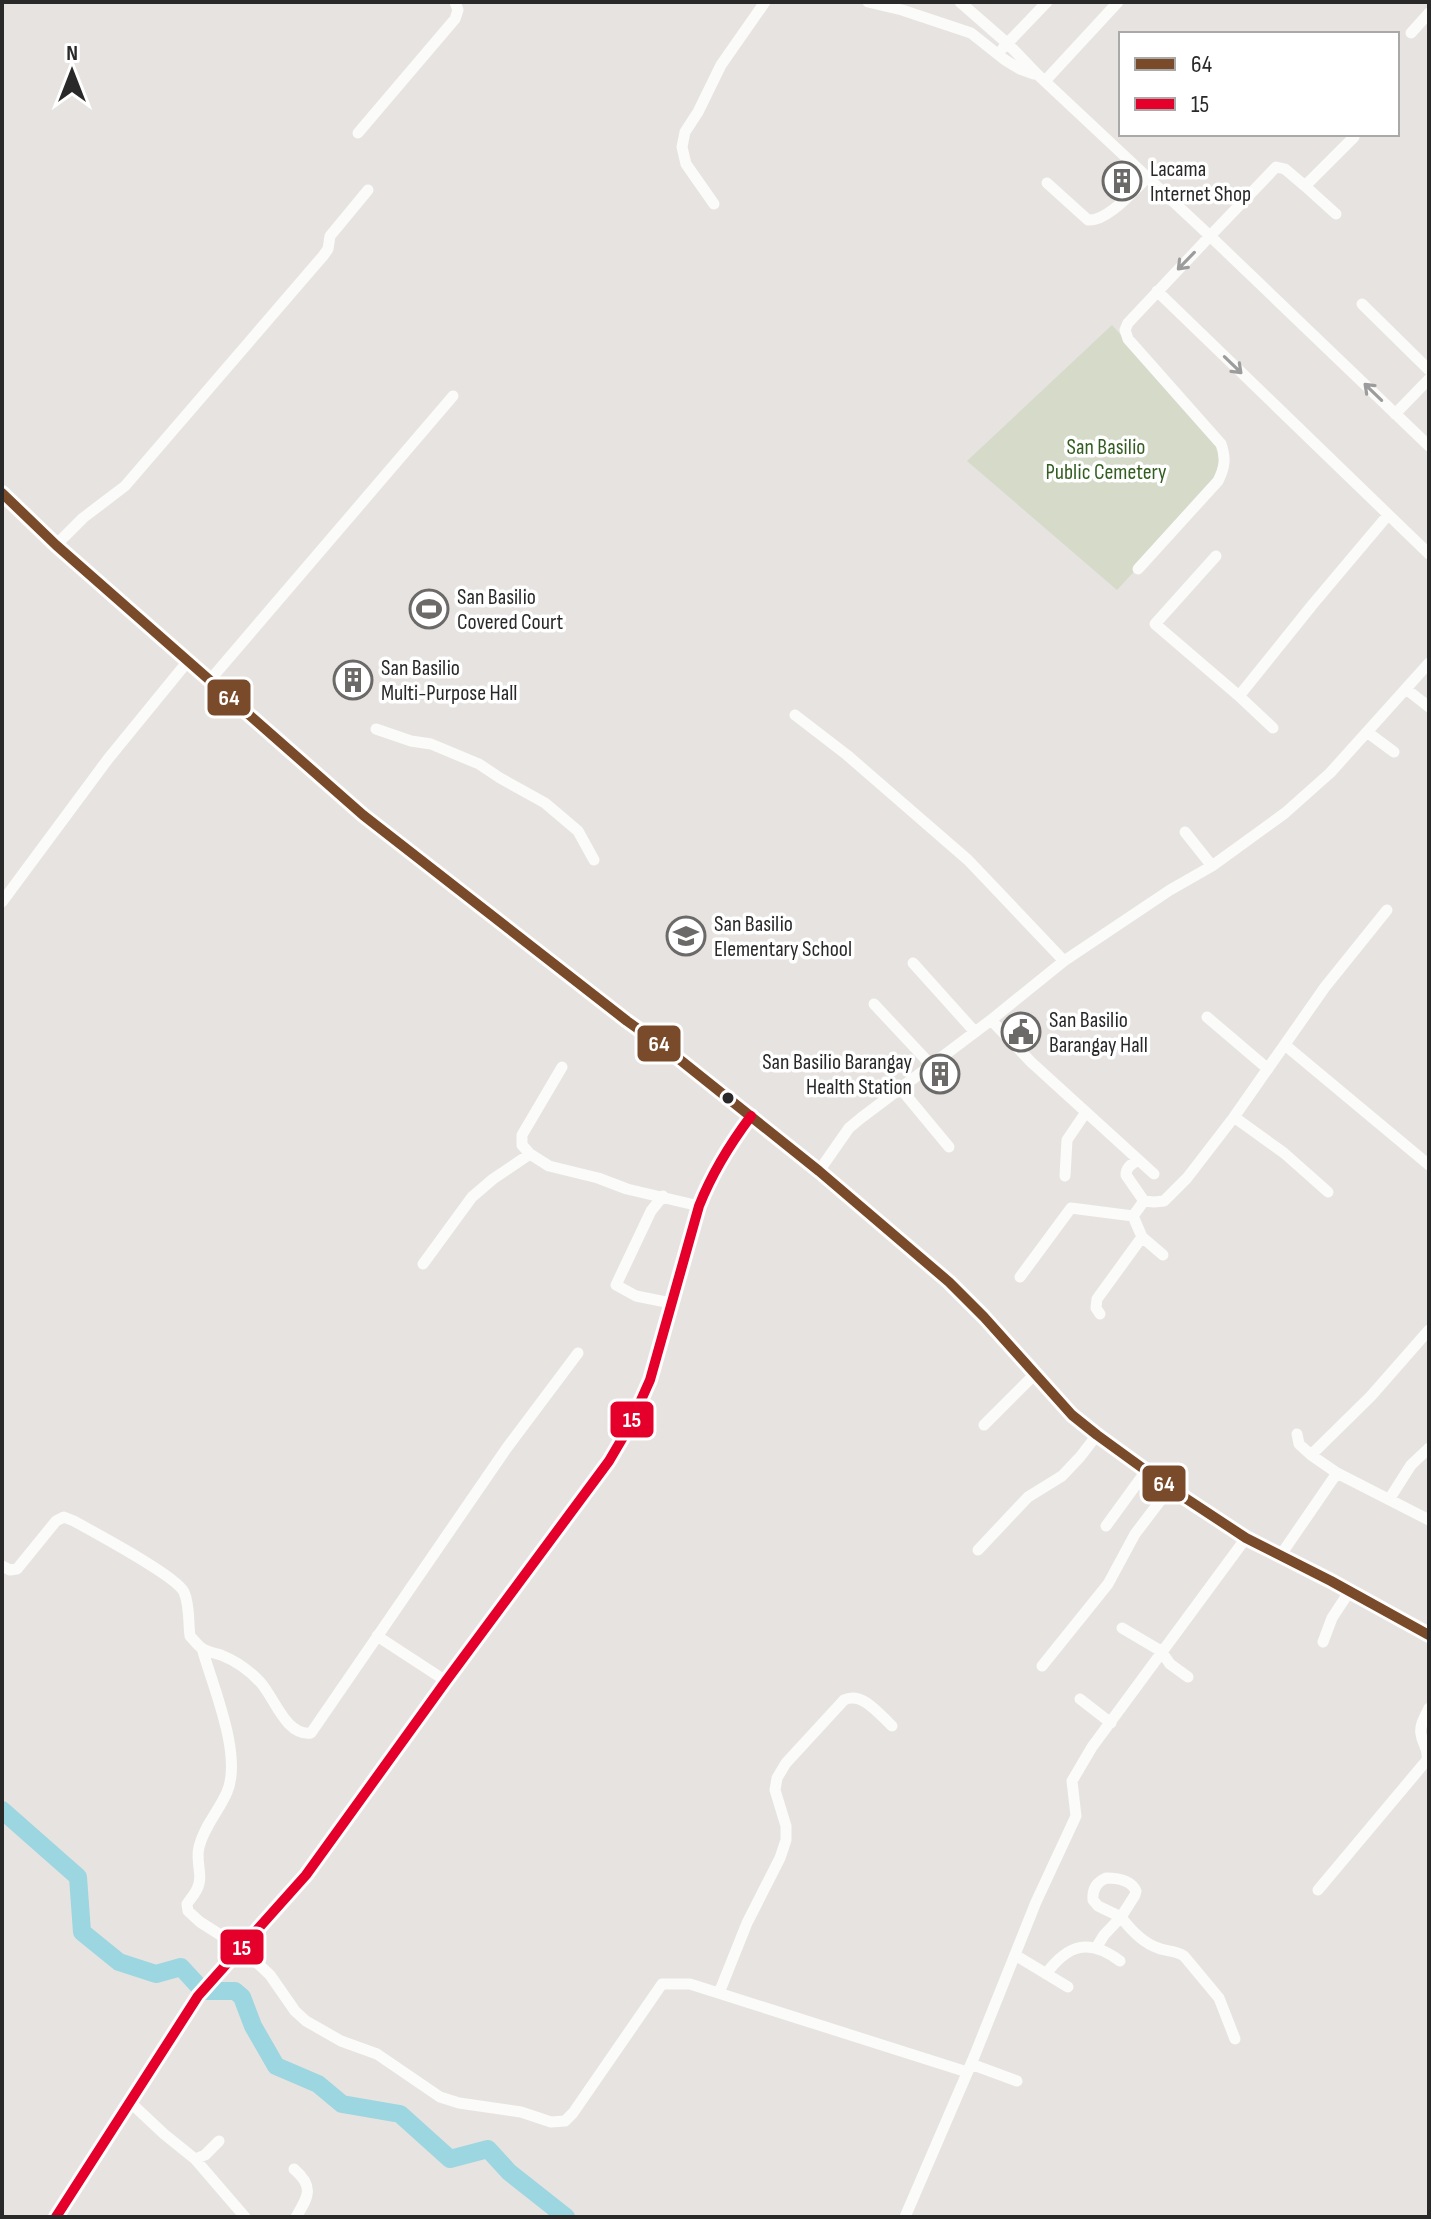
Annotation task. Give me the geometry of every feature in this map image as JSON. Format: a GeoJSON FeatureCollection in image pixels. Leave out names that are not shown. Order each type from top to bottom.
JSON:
{"type":"FeatureCollection","features":[{"type":"Feature","properties":{"kind":"street"},"geometry":{"type":"LineString","coordinates":[[358,133],[455,19],[458,10],[455,2]]}},
{"type":"Feature","properties":{"kind":"street"},"geometry":{"type":"LineString","coordinates":[[714,204],[686,164],[682,147],[685,132],[721,65],[765,2]]}},
{"type":"Feature","properties":{"kind":"street"},"geometry":{"type":"LineString","coordinates":[[868,2],[971,33],[1005,60],[1041,78]]}},
{"type":"Feature","properties":{"kind":"street"},"geometry":{"type":"LineString","coordinates":[[960,2],[1008,44],[1429,446]]}},
{"type":"Feature","properties":{"kind":"street"},"geometry":{"type":"LineString","coordinates":[[1041,78],[1118,2]]}},
{"type":"Feature","properties":{"kind":"street"},"geometry":{"type":"LineString","coordinates":[[997,53],[1042,4]]}},
{"type":"Feature","properties":{"kind":"street"},"geometry":{"type":"LineString","coordinates":[[1411,33],[1429,13]]}},
{"type":"Feature","properties":{"kind":"street"},"geometry":{"type":"LineString","coordinates":[[1305,186],[1354,137]]}},
{"type":"Feature","properties":{"kind":"street"},"geometry":{"type":"LineString","coordinates":[[1138,569],[1218,481],[1225,455],[1221,444],[1126,335],[1128,323],[1276,167],[1285,169],[1336,214]]}},
{"type":"Feature","properties":{"kind":"street"},"geometry":{"type":"LineString","coordinates":[[1047,183],[1092,221],[1117,206],[1147,178]]}},
{"type":"Feature","properties":{"kind":"street"},"geometry":{"type":"LineString","coordinates":[[56,545],[83,518],[125,486],[323,256],[328,249],[330,236],[368,190]]}},
{"type":"Feature","properties":{"kind":"street"},"geometry":{"type":"LineString","coordinates":[[1157,291],[1429,554]]}},
{"type":"Feature","properties":{"kind":"street"},"geometry":{"type":"LineString","coordinates":[[1362,304],[1429,370]]}},
{"type":"Feature","properties":{"kind":"street"},"geometry":{"type":"LineString","coordinates":[[1395,414],[1429,379]]}},
{"type":"Feature","properties":{"kind":"street"},"geometry":{"type":"LineString","coordinates":[[210,680],[453,396]]}},
{"type":"Feature","properties":{"kind":"street"},"geometry":{"type":"LineString","coordinates":[[2,493],[56,545],[363,815],[751,1116],[949,1282],[1072,1415],[1170,1488],[1246,1538],[1429,1635]]}},
{"type":"Feature","properties":{"kind":"street"},"geometry":{"type":"LineString","coordinates":[[1239,696],[1388,515]]}},
{"type":"Feature","properties":{"kind":"street"},"geometry":{"type":"LineString","coordinates":[[1216,556],[1155,624],[1273,728]]}},
{"type":"Feature","properties":{"kind":"street"},"geometry":{"type":"LineString","coordinates":[[2,902],[108,759],[188,661]]}},
{"type":"Feature","properties":{"kind":"street"},"geometry":{"type":"LineString","coordinates":[[819,1171],[849,1128],[1064,961],[1170,890],[1212,866],[1308,794],[1428,665]]}},
{"type":"Feature","properties":{"kind":"street"},"geometry":{"type":"LineString","coordinates":[[1406,689],[1429,707]]}},
{"type":"Feature","properties":{"kind":"street"},"geometry":{"type":"LineString","coordinates":[[795,715],[847,755],[968,860],[1064,961]]}},
{"type":"Feature","properties":{"kind":"street"},"geometry":{"type":"LineString","coordinates":[[376,729],[431,744],[479,764],[545,803],[578,831],[594,860]]}},
{"type":"Feature","properties":{"kind":"street"},"geometry":{"type":"LineString","coordinates":[[1367,732],[1394,752]]}},
{"type":"Feature","properties":{"kind":"street"},"geometry":{"type":"LineString","coordinates":[[1185,832],[1212,866]]}},
{"type":"Feature","properties":{"kind":"street"},"geometry":{"type":"LineString","coordinates":[[1144,1201],[1158,1202],[1171,1196],[1234,1117],[1348,956],[1387,910]]}},
{"type":"Feature","properties":{"kind":"street"},"geometry":{"type":"LineString","coordinates":[[913,963],[975,1032]]}},
{"type":"Feature","properties":{"kind":"street"},"geometry":{"type":"LineString","coordinates":[[874,1004],[931,1065]]}},
{"type":"Feature","properties":{"kind":"street"},"geometry":{"type":"LineString","coordinates":[[1207,1017],[1268,1069]]}},
{"type":"Feature","properties":{"kind":"street"},"geometry":{"type":"LineString","coordinates":[[991,1020],[1031,1062],[1154,1174]]}},
{"type":"Feature","properties":{"kind":"street"},"geometry":{"type":"LineString","coordinates":[[1285,1045],[1429,1165]]}},
{"type":"Feature","properties":{"kind":"street"},"geometry":{"type":"LineString","coordinates":[[562,1067],[522,1135],[522,1145],[530,1154],[549,1166],[699,1206]]}},
{"type":"Feature","properties":{"kind":"street"},"geometry":{"type":"LineString","coordinates":[[900,1088],[949,1147]]}},
{"type":"Feature","properties":{"kind":"street"},"geometry":{"type":"LineString","coordinates":[[1065,1176],[1066,1144],[1073,1128],[1086,1112]]}},
{"type":"Feature","properties":{"kind":"street"},"geometry":{"type":"LineString","coordinates":[[56,2217],[198,1996],[306,1875],[616,1450],[650,1380],[707,1185],[728,1147],[751,1116]]}},
{"type":"Feature","properties":{"kind":"street"},"geometry":{"type":"LineString","coordinates":[[1234,1117],[1284,1153],[1328,1192]]}},
{"type":"Feature","properties":{"kind":"street"},"geometry":{"type":"LineString","coordinates":[[423,1264],[472,1197],[530,1154]]}},
{"type":"Feature","properties":{"kind":"street"},"geometry":{"type":"LineString","coordinates":[[1138,1160],[1128,1167],[1126,1175],[1144,1201]]}},
{"type":"Feature","properties":{"kind":"street"},"geometry":{"type":"LineString","coordinates":[[663,1196],[651,1211],[616,1285],[636,1296],[671,1303]]}},
{"type":"Feature","properties":{"kind":"street"},"geometry":{"type":"LineString","coordinates":[[1133,1216],[1144,1201]]}},
{"type":"Feature","properties":{"kind":"street"},"geometry":{"type":"LineString","coordinates":[[1020,1277],[1071,1208],[1133,1216]]}},
{"type":"Feature","properties":{"kind":"street"},"geometry":{"type":"LineString","coordinates":[[1133,1216],[1142,1237],[1163,1255]]}},
{"type":"Feature","properties":{"kind":"street"},"geometry":{"type":"LineString","coordinates":[[1100,1314],[1096,1308],[1097,1299],[1142,1237]]}},
{"type":"Feature","properties":{"kind":"street"},"geometry":{"type":"LineString","coordinates":[[1311,1455],[1371,1396],[1429,1330]]}},
{"type":"Feature","properties":{"kind":"street"},"geometry":{"type":"LineString","coordinates":[[2,1566],[17,1569],[56,1521],[64,1517],[74,1521],[169,1577],[183,1590],[190,1636],[202,1648],[244,1667],[272,1696],[289,1725],[296,1731],[311,1733],[506,1449],[578,1353]]}},
{"type":"Feature","properties":{"kind":"street"},"geometry":{"type":"LineString","coordinates":[[984,1425],[1036,1373]]}},
{"type":"Feature","properties":{"kind":"street"},"geometry":{"type":"LineString","coordinates":[[1297,1434],[1299,1444],[1337,1473],[1429,1520]]}},
{"type":"Feature","properties":{"kind":"street"},"geometry":{"type":"LineString","coordinates":[[978,1550],[1028,1497],[1062,1476],[1097,1435]]}},
{"type":"Feature","properties":{"kind":"street"},"geometry":{"type":"LineString","coordinates":[[1390,1498],[1411,1465],[1429,1448]]}},
{"type":"Feature","properties":{"kind":"street"},"geometry":{"type":"LineString","coordinates":[[1106,1526],[1146,1471]]}},
{"type":"Feature","properties":{"kind":"street"},"geometry":{"type":"LineString","coordinates":[[1280,1556],[1337,1473]]}},
{"type":"Feature","properties":{"kind":"street"},"geometry":{"type":"LineString","coordinates":[[1042,1666],[1108,1584],[1135,1534],[1170,1488]]}},
{"type":"Feature","properties":{"kind":"street"},"geometry":{"type":"LineString","coordinates":[[905,2217],[1043,1884],[1076,1816],[1072,1781],[1092,1747],[1246,1538]]}},
{"type":"Feature","properties":{"kind":"street"},"geometry":{"type":"LineString","coordinates":[[1323,1642],[1332,1618],[1349,1592]]}},
{"type":"Feature","properties":{"kind":"street"},"geometry":{"type":"LineString","coordinates":[[1122,1628],[1161,1651],[1170,1664],[1188,1677]]}},
{"type":"Feature","properties":{"kind":"street"},"geometry":{"type":"LineString","coordinates":[[377,1636],[446,1681]]}},
{"type":"Feature","properties":{"kind":"street"},"geometry":{"type":"LineString","coordinates":[[202,1648],[227,1729],[230,1781],[198,1849],[199,1882],[187,1904],[188,1911],[241,1948],[270,1975],[295,2011],[306,2021],[341,2041],[377,2054],[440,2097],[459,2103],[521,2112],[551,2122],[565,2121],[662,1984],[690,1984],[1017,2081]]}},
{"type":"Feature","properties":{"kind":"street"},"geometry":{"type":"LineString","coordinates":[[719,1993],[747,1923],[786,1840],[786,1826],[775,1790],[777,1778],[786,1763],[844,1700],[851,1697],[860,1699],[892,1726]]}},
{"type":"Feature","properties":{"kind":"street"},"geometry":{"type":"LineString","coordinates":[[1080,1699],[1111,1723]]}},
{"type":"Feature","properties":{"kind":"street"},"geometry":{"type":"LineString","coordinates":[[1318,1890],[1427,1760],[1429,1753],[1421,1727],[1429,1708]]}},
{"type":"Feature","properties":{"kind":"street"},"geometry":{"type":"LineString","coordinates":[[1096,1948],[1121,1917],[1154,1947],[1178,1952],[1219,1998],[1235,2039]]}},
{"type":"Feature","properties":{"kind":"street"},"geometry":{"type":"LineString","coordinates":[[1046,1974],[1056,1960],[1069,1950],[1083,1947],[1096,1948],[1120,1961]]}},
{"type":"Feature","properties":{"kind":"street"},"geometry":{"type":"LineString","coordinates":[[1015,1955],[1068,1987]]}},
{"type":"Feature","properties":{"kind":"street"},"geometry":{"type":"LineString","coordinates":[[131,2103],[195,2159],[245,2217]]}},
{"type":"Feature","properties":{"kind":"street"},"geometry":{"type":"LineString","coordinates":[[195,2159],[205,2155],[219,2141]]}},
{"type":"Feature","properties":{"kind":"street"},"geometry":{"type":"LineString","coordinates":[[294,2169],[304,2178],[308,2191],[296,2217]]}},
{"type":"Feature","properties":{"kind":"green space","name":"San Basilio Public Cemetery"},"geometry":{"type":"Polygon","coordinates":[[[1112,325],[1219,446],[1223,464],[1206,493],[1117,590],[967,461],[1112,325]]]}},
{"type":"Feature","properties":{"kind":"waterway"},"geometry":{"type":"LineString","coordinates":[[2,1810],[78,1877],[82,1932],[119,1962],[156,1974],[181,1967],[203,1991],[235,1991],[242,1997],[253,2026],[276,2066],[318,2084],[342,2104],[400,2114],[450,2159],[488,2149],[509,2172],[566,2217]]}},
{"type":"Feature","properties":{"kind":"transit line","name":"64"},"geometry":{"type":"LineString","coordinates":[[2,493],[56,545],[363,815],[669,1051],[819,1171],[949,1282],[1072,1415],[1170,1488],[1246,1538],[1429,1635]]}},
{"type":"Feature","properties":{"kind":"transit line","name":"15"},"geometry":{"type":"LineString","coordinates":[[56,2217],[198,1996],[306,1875],[609,1461],[629,1427],[650,1380],[699,1206],[722,1159],[751,1116]]}},
{"type":"Feature","properties":{"kind":"place","name":"Lacama Internet Shop"},"geometry":{"type":"Point","coordinates":[1122,181]}},
{"type":"Feature","properties":{"kind":"place","name":"San Basilio Covered Court"},"geometry":{"type":"Point","coordinates":[429,609]}},
{"type":"Feature","properties":{"kind":"place","name":"San Basilio Multi-Purpose Hall"},"geometry":{"type":"Point","coordinates":[353,680]}},
{"type":"Feature","properties":{"kind":"place","name":"San Basilio Elementary School"},"geometry":{"type":"Point","coordinates":[686,936]}},
{"type":"Feature","properties":{"kind":"place","name":"San Basilio Barangay Hall"},"geometry":{"type":"Point","coordinates":[1021,1032]}},
{"type":"Feature","properties":{"kind":"place","name":"San Basilio Barangay Health Station"},"geometry":{"type":"Point","coordinates":[940,1074]}}]}
